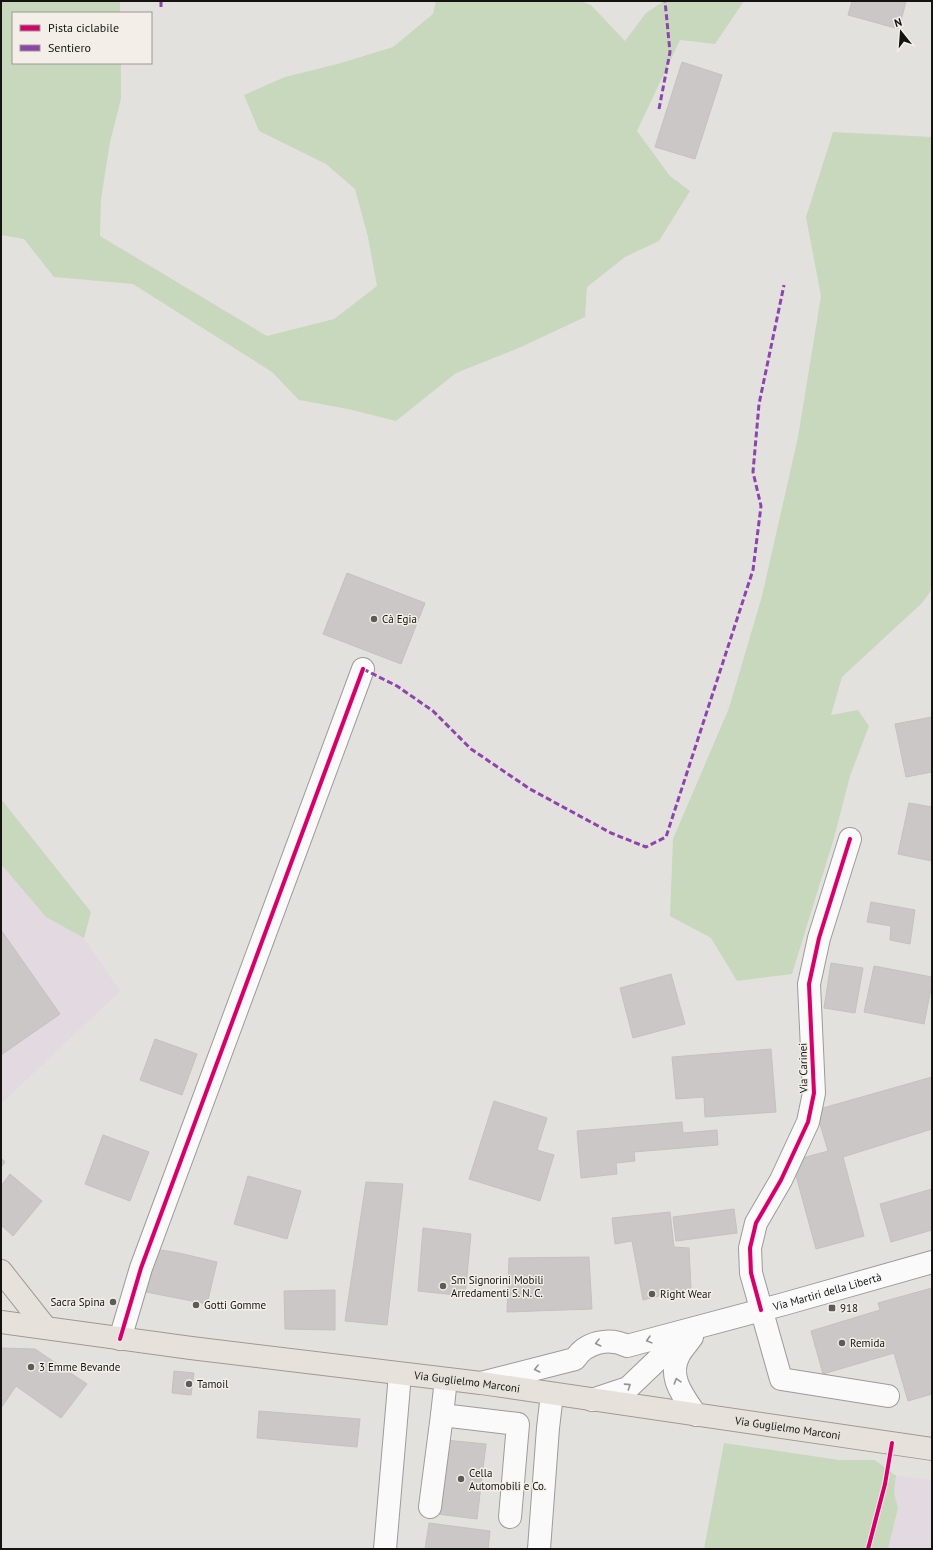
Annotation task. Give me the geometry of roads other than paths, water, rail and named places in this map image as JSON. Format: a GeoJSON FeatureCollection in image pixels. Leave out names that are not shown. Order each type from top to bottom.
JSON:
{"type":"FeatureCollection","features":[{"type":"Feature","properties":{"kind":"main road"},"geometry":{"type":"LineString","coordinates":[[1,1272],[46,1328]]}},
{"type":"Feature","properties":{"kind":"main road","name":"Via Guglielmo Marconi"},"geometry":{"type":"LineString","coordinates":[[1,1322],[400,1374],[481,1383],[932,1449]]}},
{"type":"Feature","properties":{"kind":"street"},"geometry":{"type":"LineString","coordinates":[[120,1338],[141,1268],[363,669]]}},
{"type":"Feature","properties":{"kind":"street","name":"Via Carinei"},"geometry":{"type":"LineString","coordinates":[[850,839],[818,938],[809,984],[814,1093],[808,1122],[781,1180],[756,1223],[750,1248],[751,1273],[781,1379],[888,1396]]}},
{"type":"Feature","properties":{"kind":"street","name":"Via Martiri della Libertà"},"geometry":{"type":"LineString","coordinates":[[481,1383],[575,1359],[577,1355],[587,1346],[600,1342],[613,1341],[627,1346],[932,1262]]}},
{"type":"Feature","properties":{"kind":"street"},"geometry":{"type":"LineString","coordinates":[[696,1415],[679,1390],[674,1372],[678,1356],[699,1327]]}},
{"type":"Feature","properties":{"kind":"street","name":"Via Martiri della Libertà"},"geometry":{"type":"LineString","coordinates":[[592,1400],[628,1388],[674,1344],[699,1327]]}},
{"type":"Feature","properties":{"kind":"street"},"geometry":{"type":"LineString","coordinates":[[385,1549],[400,1374]]}},
{"type":"Feature","properties":{"kind":"street"},"geometry":{"type":"LineString","coordinates":[[430,1507],[446,1379]]}},
{"type":"Feature","properties":{"kind":"street"},"geometry":{"type":"LineString","coordinates":[[540,1549],[548,1428],[552,1394]]}},
{"type":"Feature","properties":{"kind":"street"},"geometry":{"type":"LineString","coordinates":[[442,1415],[548,1428]]}},
{"type":"Feature","properties":{"kind":"street"},"geometry":{"type":"LineString","coordinates":[[510,1517],[518,1424]]}},
{"type":"Feature","properties":{"kind":"place","name":"Cà Egia"},"geometry":{"type":"Point","coordinates":[374,619]}},
{"type":"Feature","properties":{"kind":"place","name":"Sm Signorini Mobili Arredamenti S. N. C."},"geometry":{"type":"Point","coordinates":[443,1286]}},
{"type":"Feature","properties":{"kind":"place","name":"Right Wear"},"geometry":{"type":"Point","coordinates":[652,1294]}},
{"type":"Feature","properties":{"kind":"place","name":"Sacra Spina"},"geometry":{"type":"Point","coordinates":[113,1302]}},
{"type":"Feature","properties":{"kind":"place","name":"Gotti Gomme"},"geometry":{"type":"Point","coordinates":[196,1305]}},
{"type":"Feature","properties":{"kind":"place","name":"918"},"geometry":{"type":"Point","coordinates":[832,1308]}},
{"type":"Feature","properties":{"kind":"place","name":"Remida"},"geometry":{"type":"Point","coordinates":[842,1343]}},
{"type":"Feature","properties":{"kind":"place","name":"3 Emme Bevande"},"geometry":{"type":"Point","coordinates":[31,1367]}},
{"type":"Feature","properties":{"kind":"place","name":"Tamoil"},"geometry":{"type":"Point","coordinates":[189,1384]}},
{"type":"Feature","properties":{"kind":"place","name":"Cella Automobili e Co."},"geometry":{"type":"Point","coordinates":[461,1479]}}]}
